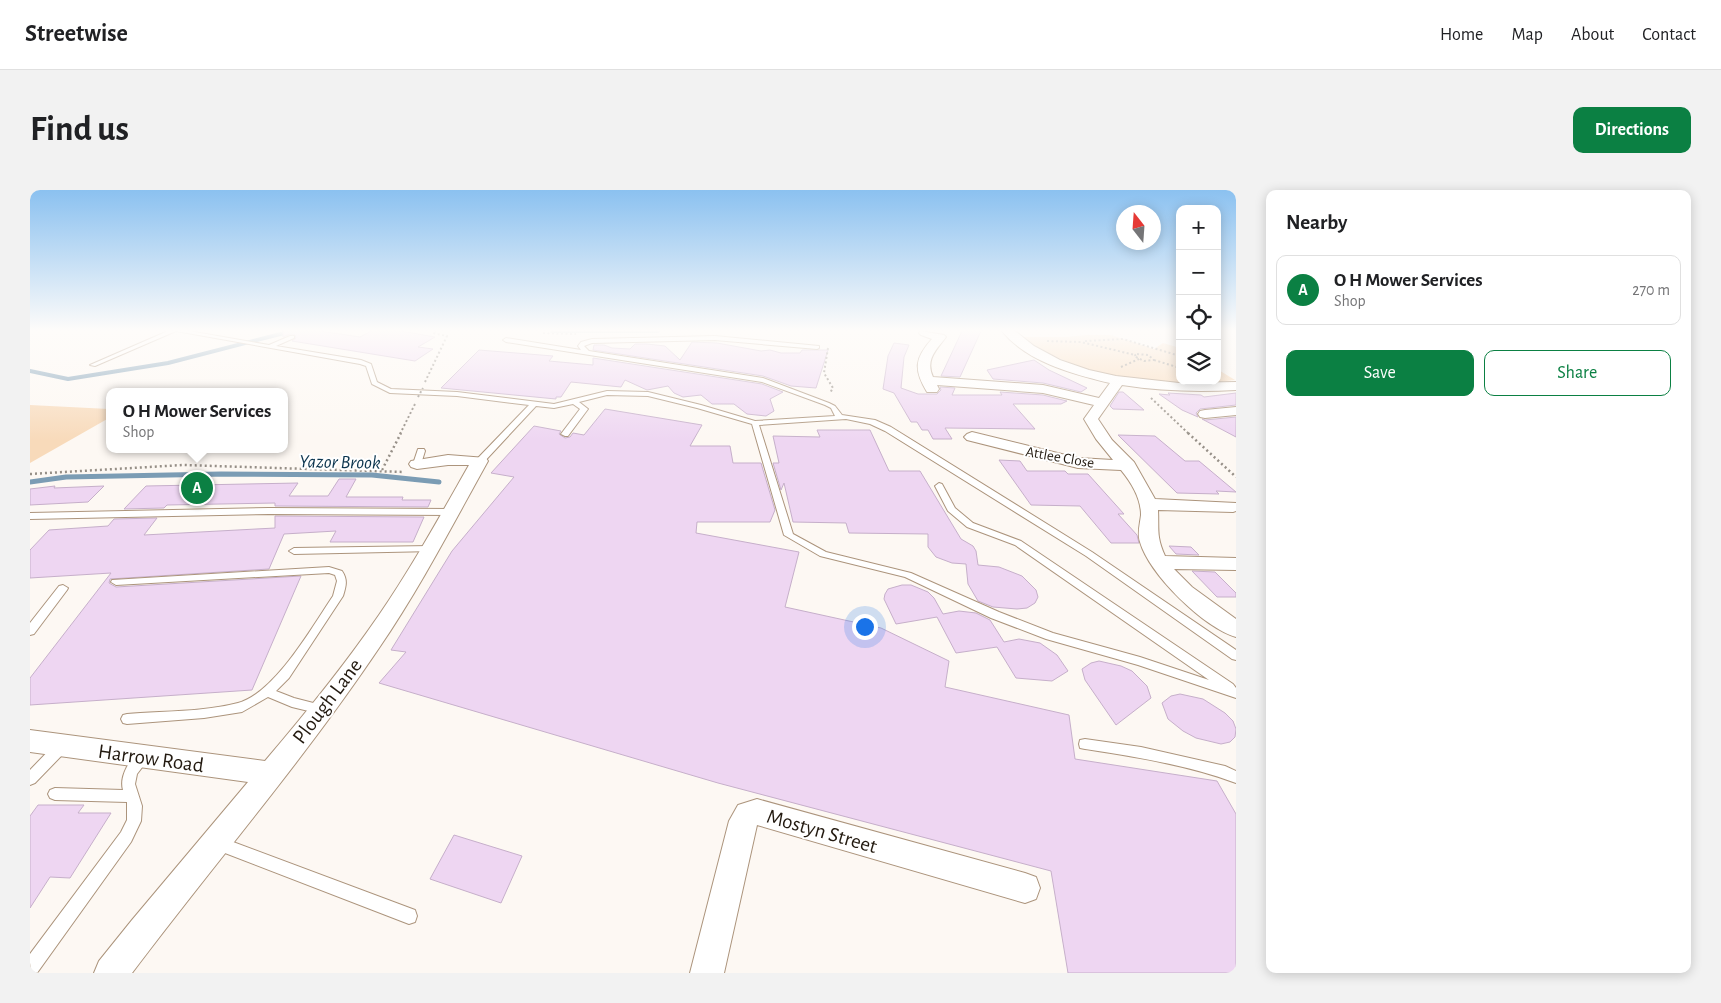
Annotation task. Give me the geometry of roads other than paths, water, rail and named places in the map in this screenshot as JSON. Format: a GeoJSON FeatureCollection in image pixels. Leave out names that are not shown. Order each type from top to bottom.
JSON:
{"type":"FeatureCollection","features":[{"type":"Feature","properties":{"kind":"street"},"geometry":{"type":"LineString","coordinates":[[923,368],[930,385],[1043,389],[1101,403]]}},
{"type":"Feature","properties":{"kind":"street"},"geometry":{"type":"LineString","coordinates":[[1072,368],[1117,381],[1136,384],[1197,389],[1236,386]]}},
{"type":"Feature","properties":{"kind":"street"},"geometry":{"type":"LineString","coordinates":[[1117,381],[1113,390],[1101,403],[1091,419],[1096,430],[1128,465],[1148,504],[1149,540],[1158,562],[1177,585],[1236,629]]}},
{"type":"Feature","properties":{"kind":"street"},"geometry":{"type":"LineString","coordinates":[[1205,414],[1236,411]]}},
{"type":"Feature","properties":{"kind":"street","name":"Attlee Close"},"geometry":{"type":"LineString","coordinates":[[972,437],[993,448],[1078,463],[1128,465]]}},
{"type":"Feature","properties":{"kind":"street"},"geometry":{"type":"LineString","coordinates":[[419,457],[480,461]]}},
{"type":"Feature","properties":{"kind":"street","name":"Plough Lane"},"geometry":{"type":"LineString","coordinates":[[111,973],[272,774],[372,642],[431,548],[480,461]]}},
{"type":"Feature","properties":{"kind":"street"},"geometry":{"type":"LineString","coordinates":[[1148,504],[1210,506],[1229,513]]}},
{"type":"Feature","properties":{"kind":"street"},"geometry":{"type":"LineString","coordinates":[[1158,562],[1230,568]]}},
{"type":"Feature","properties":{"kind":"street","name":"Harrow Road"},"geometry":{"type":"LineString","coordinates":[[30,741],[272,774]]}},
{"type":"Feature","properties":{"kind":"street","name":"Mostyn Street"},"geometry":{"type":"LineString","coordinates":[[707,973],[743,820],[748,814],[757,812],[1025,888]]}},
{"type":"Feature","properties":{"kind":"lane"},"geometry":{"type":"LineString","coordinates":[[370,368],[374,383],[390,391],[457,394],[554,406],[607,393],[648,394],[692,404],[755,423],[840,417],[858,419],[888,429],[1089,554],[1236,656]]}},
{"type":"Feature","properties":{"kind":"lane"},"geometry":{"type":"LineString","coordinates":[[682,368],[763,380],[820,401],[833,408],[840,417]]}},
{"type":"Feature","properties":{"kind":"lane"},"geometry":{"type":"LineString","coordinates":[[565,434],[584,409],[575,402]]}},
{"type":"Feature","properties":{"kind":"lane"},"geometry":{"type":"LineString","coordinates":[[480,461],[535,403]]}},
{"type":"Feature","properties":{"kind":"lane"},"geometry":{"type":"LineString","coordinates":[[755,423],[789,535],[824,554],[908,575],[996,615],[1050,636],[1140,661],[1236,692]]}},
{"type":"Feature","properties":{"kind":"lane"},"geometry":{"type":"LineString","coordinates":[[939,486],[951,509],[970,525],[1018,543],[1236,692]]}},
{"type":"Feature","properties":{"kind":"lane"},"geometry":{"type":"LineString","coordinates":[[30,516],[269,511],[451,512]]}},
{"type":"Feature","properties":{"kind":"lane"},"geometry":{"type":"LineString","coordinates":[[294,551],[431,548]]}},
{"type":"Feature","properties":{"kind":"lane"},"geometry":{"type":"LineString","coordinates":[[116,582],[329,570],[339,573],[342,581],[338,596],[285,675],[267,692],[242,707],[204,713],[127,719]]}},
{"type":"Feature","properties":{"kind":"lane"},"geometry":{"type":"LineString","coordinates":[[30,631],[63,588]]}},
{"type":"Feature","properties":{"kind":"lane"},"geometry":{"type":"LineString","coordinates":[[267,692],[292,702],[322,709]]}},
{"type":"Feature","properties":{"kind":"lane"},"geometry":{"type":"LineString","coordinates":[[1085,744],[1141,752],[1232,773]]}},
{"type":"Feature","properties":{"kind":"lane"},"geometry":{"type":"LineString","coordinates":[[30,779],[63,746]]}},
{"type":"Feature","properties":{"kind":"lane"},"geometry":{"type":"LineString","coordinates":[[30,968],[126,837],[134,821],[135,806],[128,784],[131,772],[144,757]]}},
{"type":"Feature","properties":{"kind":"lane"},"geometry":{"type":"LineString","coordinates":[[55,794],[132,796]]}},
{"type":"Feature","properties":{"kind":"lane"},"geometry":{"type":"LineString","coordinates":[[216,842],[409,916]]}},
{"type":"Feature","properties":{"kind":"waterway"},"geometry":{"type":"LineString","coordinates":[[30,371],[68,379],[140,368]]}},
{"type":"Feature","properties":{"kind":"waterway","name":"Yazor Brook"},"geometry":{"type":"LineString","coordinates":[[30,482],[66,477],[221,474],[372,475],[439,482]]}},
{"type":"Feature","properties":{"kind":"place","name":"O H Mower Services"},"geometry":{"type":"Point","coordinates":[197,488]}}]}
